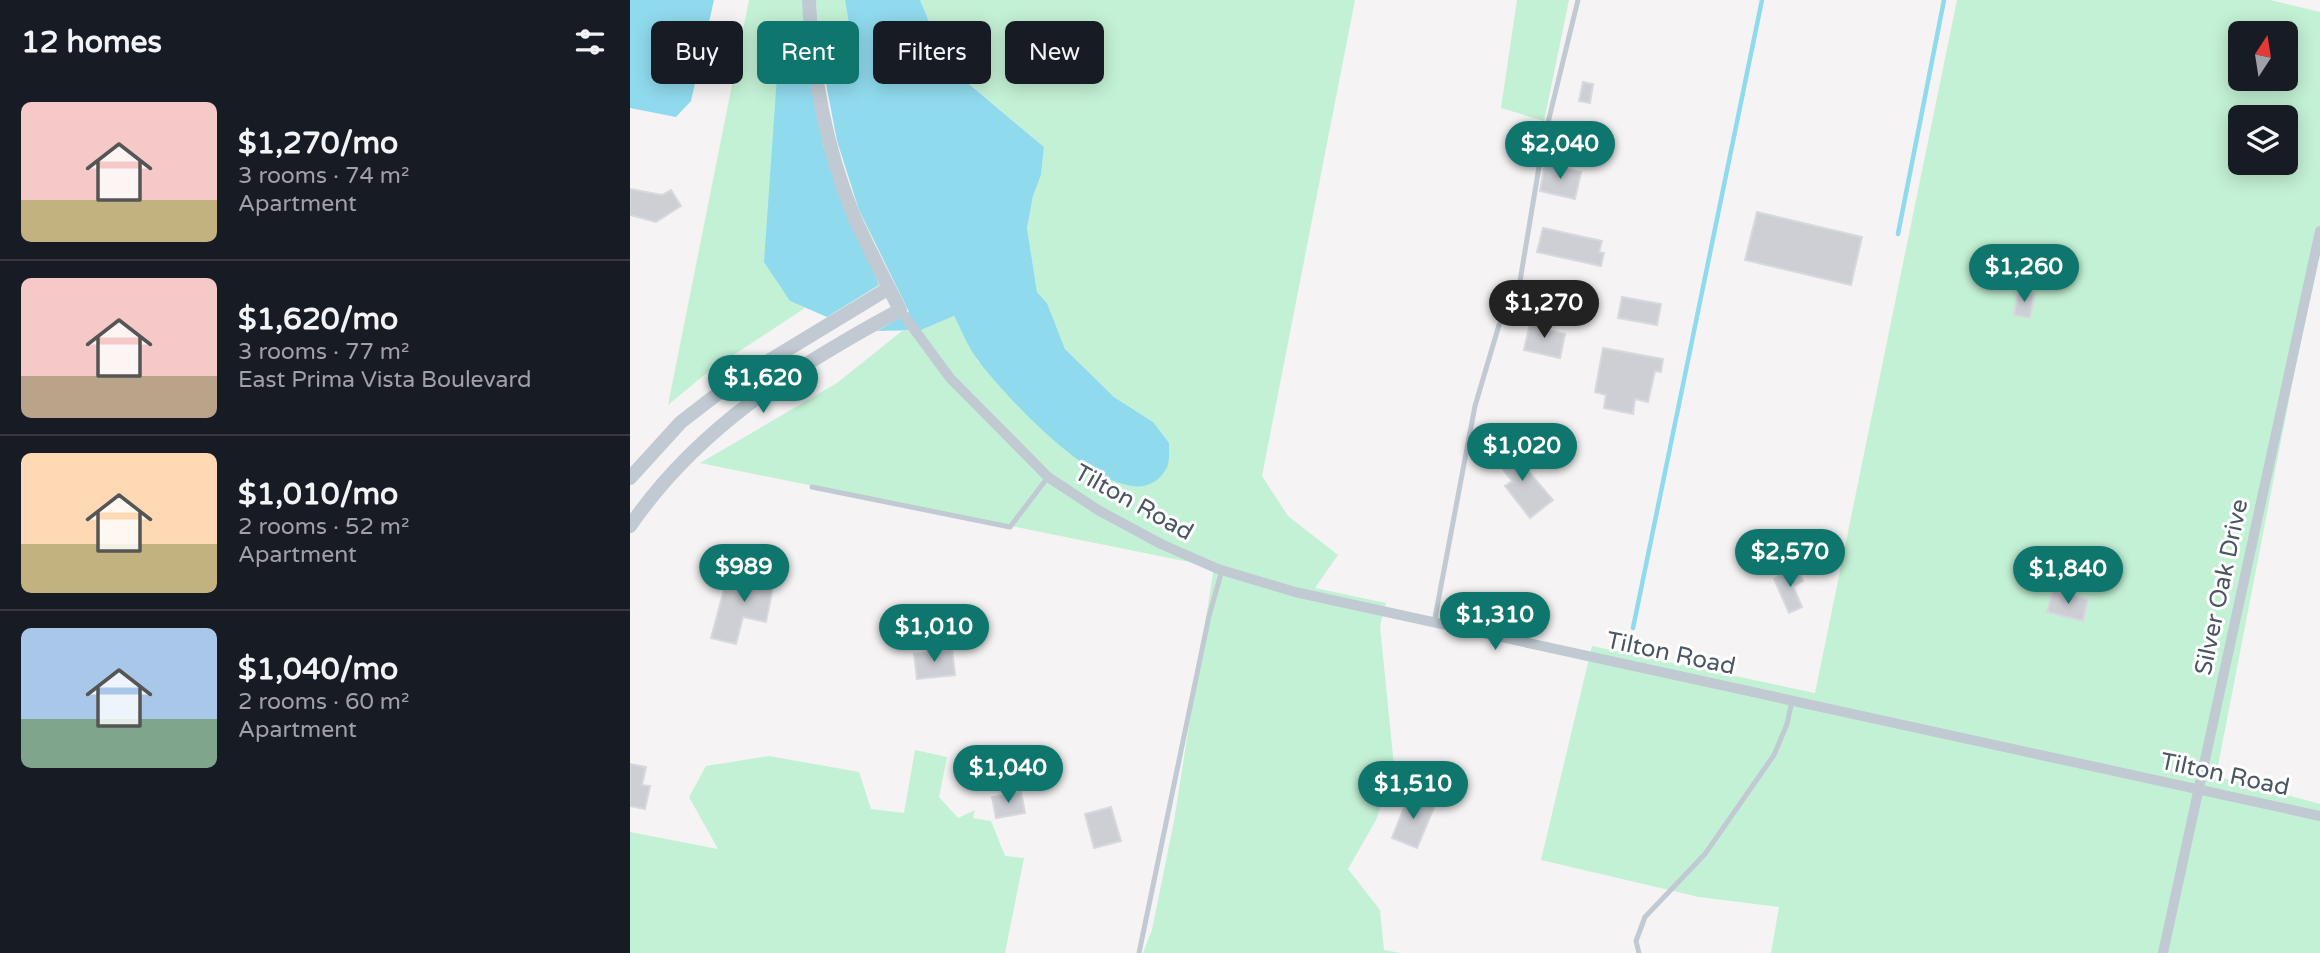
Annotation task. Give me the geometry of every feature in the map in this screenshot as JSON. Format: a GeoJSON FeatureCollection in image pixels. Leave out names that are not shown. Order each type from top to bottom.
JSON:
{"type":"FeatureCollection","features":[{"type":"Feature","properties":{"kind":"street"},"geometry":{"type":"LineString","coordinates":[[630,526],[660,483],[709,433],[797,371],[900,310],[853,213],[830,144],[810,40],[809,0]]}},
{"type":"Feature","properties":{"kind":"street","name":"Silver Oak Drive"},"geometry":{"type":"LineString","coordinates":[[2163,953],[2316,265],[2320,231]]}},
{"type":"Feature","properties":{"kind":"street"},"geometry":{"type":"LineString","coordinates":[[630,478],[681,422],[729,384],[889,288]]}},
{"type":"Feature","properties":{"kind":"street","name":"Tilton Road"},"geometry":{"type":"LineString","coordinates":[[900,310],[950,378],[1048,477],[1098,510],[1150,538],[1222,570],[1295,592],[2320,816]]}},
{"type":"Feature","properties":{"kind":"lane"},"geometry":{"type":"LineString","coordinates":[[1434,623],[1475,406],[1499,325],[1518,288],[1543,143],[1578,0]]}},
{"type":"Feature","properties":{"kind":"lane"},"geometry":{"type":"LineString","coordinates":[[1518,288],[1588,305]]}},
{"type":"Feature","properties":{"kind":"lane"},"geometry":{"type":"LineString","coordinates":[[812,487],[1010,527],[1048,477]]}},
{"type":"Feature","properties":{"kind":"lane"},"geometry":{"type":"LineString","coordinates":[[1139,953],[1185,724],[1222,570]]}},
{"type":"Feature","properties":{"kind":"lane"},"geometry":{"type":"LineString","coordinates":[[1639,953],[1636,941],[1645,918],[1705,854],[1774,755],[1787,724],[1792,701]]}},
{"type":"Feature","properties":{"kind":"green space"},"geometry":{"type":"Polygon","coordinates":[[[749,0],[803,0],[803,21],[757,21],[757,84],[777,84],[773,161],[790,301],[805,308],[709,371],[668,405],[732,84],[743,84],[743,30],[749,0]]]}},
{"type":"Feature","properties":{"kind":"green space"},"geometry":{"type":"Polygon","coordinates":[[[816,0],[845,0],[848,21],[817,21],[816,0]]]}},
{"type":"Feature","properties":{"kind":"green space"},"geometry":{"type":"Polygon","coordinates":[[[920,0],[1355,0],[1262,476],[1288,516],[1338,555],[1315,588],[1386,603],[1380,626],[1394,766],[1376,820],[1348,869],[1380,910],[1384,950],[1401,953],[1143,953],[1152,930],[1174,821],[1214,567],[700,463],[837,383],[902,331],[921,330],[954,316],[978,362],[1153,422],[1114,397],[1065,349],[1047,303],[1037,292],[1027,228],[1033,196],[1041,175],[1044,147],[970,84],[991,84],[991,21],[929,21],[920,0]]]}},
{"type":"Feature","properties":{"kind":"green space"},"geometry":{"type":"Polygon","coordinates":[[[1517,0],[1569,0],[1544,121],[1501,108],[1517,0]]]}},
{"type":"Feature","properties":{"kind":"green space"},"geometry":{"type":"Polygon","coordinates":[[[1957,0],[2270,0],[2320,12],[2320,240],[2216,776],[2320,804],[2320,953],[1771,953],[1779,907],[1699,897],[1541,860],[1592,646],[1815,693],[1957,0]]]}},
{"type":"Feature","properties":{"kind":"green space"},"geometry":{"type":"Polygon","coordinates":[[[915,750],[947,757],[939,797],[958,818],[975,810],[973,818],[991,821],[1005,856],[1024,858],[1005,953],[630,953],[630,832],[718,849],[689,797],[706,766],[769,756],[859,772],[871,809],[904,813],[915,750]]]}},
{"type":"Feature","properties":{"kind":"water"},"geometry":{"type":"Polygon","coordinates":[[[630,0],[714,0],[709,21],[651,21],[651,84],[695,84],[691,101],[676,117],[630,108],[630,0]]]}},
{"type":"Feature","properties":{"kind":"water"},"geometry":{"type":"Polygon","coordinates":[[[845,0],[920,0],[929,21],[873,21],[873,84],[969,84],[1044,147],[1041,175],[1033,196],[1027,228],[1037,292],[1047,303],[1065,349],[1114,397],[1153,422],[1169,443],[1166,469],[1148,485],[1125,485],[1097,473],[1040,428],[980,363],[954,316],[921,330],[877,331],[909,312],[859,210],[837,141],[826,84],[859,84],[859,21],[848,21],[845,0]]]}},
{"type":"Feature","properties":{"kind":"water"},"geometry":{"type":"Polygon","coordinates":[[[776,84],[812,84],[823,145],[879,285],[827,317],[790,301],[764,262],[776,84]]]}},
{"type":"Feature","properties":{"kind":"building"},"geometry":{"type":"Polygon","coordinates":[[[1583,82],[1593,84],[1590,103],[1579,101],[1583,82]]]}},
{"type":"Feature","properties":{"kind":"building"},"geometry":{"type":"Polygon","coordinates":[[[1545,164],[1581,172],[1575,199],[1540,191],[1545,164]]]}},
{"type":"Feature","properties":{"kind":"building"},"geometry":{"type":"Polygon","coordinates":[[[630,189],[662,195],[671,190],[681,206],[656,222],[630,215],[630,189]]]}},
{"type":"Feature","properties":{"kind":"building"},"geometry":{"type":"Polygon","coordinates":[[[1757,212],[1862,237],[1851,285],[1745,260],[1757,212]]]}},
{"type":"Feature","properties":{"kind":"building"},"geometry":{"type":"Polygon","coordinates":[[[1543,228],[1602,241],[1599,252],[1604,253],[1601,266],[1537,252],[1543,228]]]}},
{"type":"Feature","properties":{"kind":"building"},"geometry":{"type":"Polygon","coordinates":[[[2018,291],[2034,294],[2030,318],[2014,315],[2018,291]]]}},
{"type":"Feature","properties":{"kind":"building"},"geometry":{"type":"Polygon","coordinates":[[[1622,297],[1661,304],[1657,325],[1618,318],[1622,297]]]}},
{"type":"Feature","properties":{"kind":"building"},"geometry":{"type":"Polygon","coordinates":[[[1531,319],[1546,322],[1544,329],[1565,334],[1560,358],[1524,350],[1531,319]]]}},
{"type":"Feature","properties":{"kind":"building"},"geometry":{"type":"Polygon","coordinates":[[[1603,348],[1663,359],[1661,372],[1655,371],[1648,402],[1635,399],[1633,414],[1604,408],[1606,395],[1595,392],[1603,348]]]}},
{"type":"Feature","properties":{"kind":"building"},"geometry":{"type":"Polygon","coordinates":[[[1506,445],[1553,500],[1530,518],[1505,486],[1512,481],[1492,456],[1506,445]]]}},
{"type":"Feature","properties":{"kind":"building"},"geometry":{"type":"Polygon","coordinates":[[[751,563],[776,571],[766,622],[743,617],[736,644],[711,638],[725,586],[745,590],[751,563]]]}},
{"type":"Feature","properties":{"kind":"building"},"geometry":{"type":"Polygon","coordinates":[[[1796,567],[1803,581],[1793,586],[1802,607],[1789,613],[1774,579],[1796,567]]]}},
{"type":"Feature","properties":{"kind":"building"},"geometry":{"type":"Polygon","coordinates":[[[2053,590],[2088,599],[2083,621],[2047,612],[2053,590]]]}},
{"type":"Feature","properties":{"kind":"building"},"geometry":{"type":"Polygon","coordinates":[[[952,650],[955,675],[917,679],[914,654],[952,650]]]}},
{"type":"Feature","properties":{"kind":"building"},"geometry":{"type":"Polygon","coordinates":[[[630,764],[646,767],[642,785],[650,786],[645,809],[630,806],[630,764]]]}},
{"type":"Feature","properties":{"kind":"building"},"geometry":{"type":"Polygon","coordinates":[[[1021,792],[1025,813],[996,818],[992,797],[1021,792]]]}},
{"type":"Feature","properties":{"kind":"building"},"geometry":{"type":"Polygon","coordinates":[[[1409,795],[1435,805],[1417,848],[1392,838],[1409,795]]]}},
{"type":"Feature","properties":{"kind":"building"},"geometry":{"type":"Polygon","coordinates":[[[1111,807],[1121,841],[1094,848],[1085,814],[1111,807]]]}},
{"type":"Feature","properties":{"kind":"waterway"},"geometry":{"type":"LineString","coordinates":[[1633,628],[1762,0]]}},
{"type":"Feature","properties":{"kind":"waterway"},"geometry":{"type":"LineString","coordinates":[[1898,234],[1944,0]]}}]}
